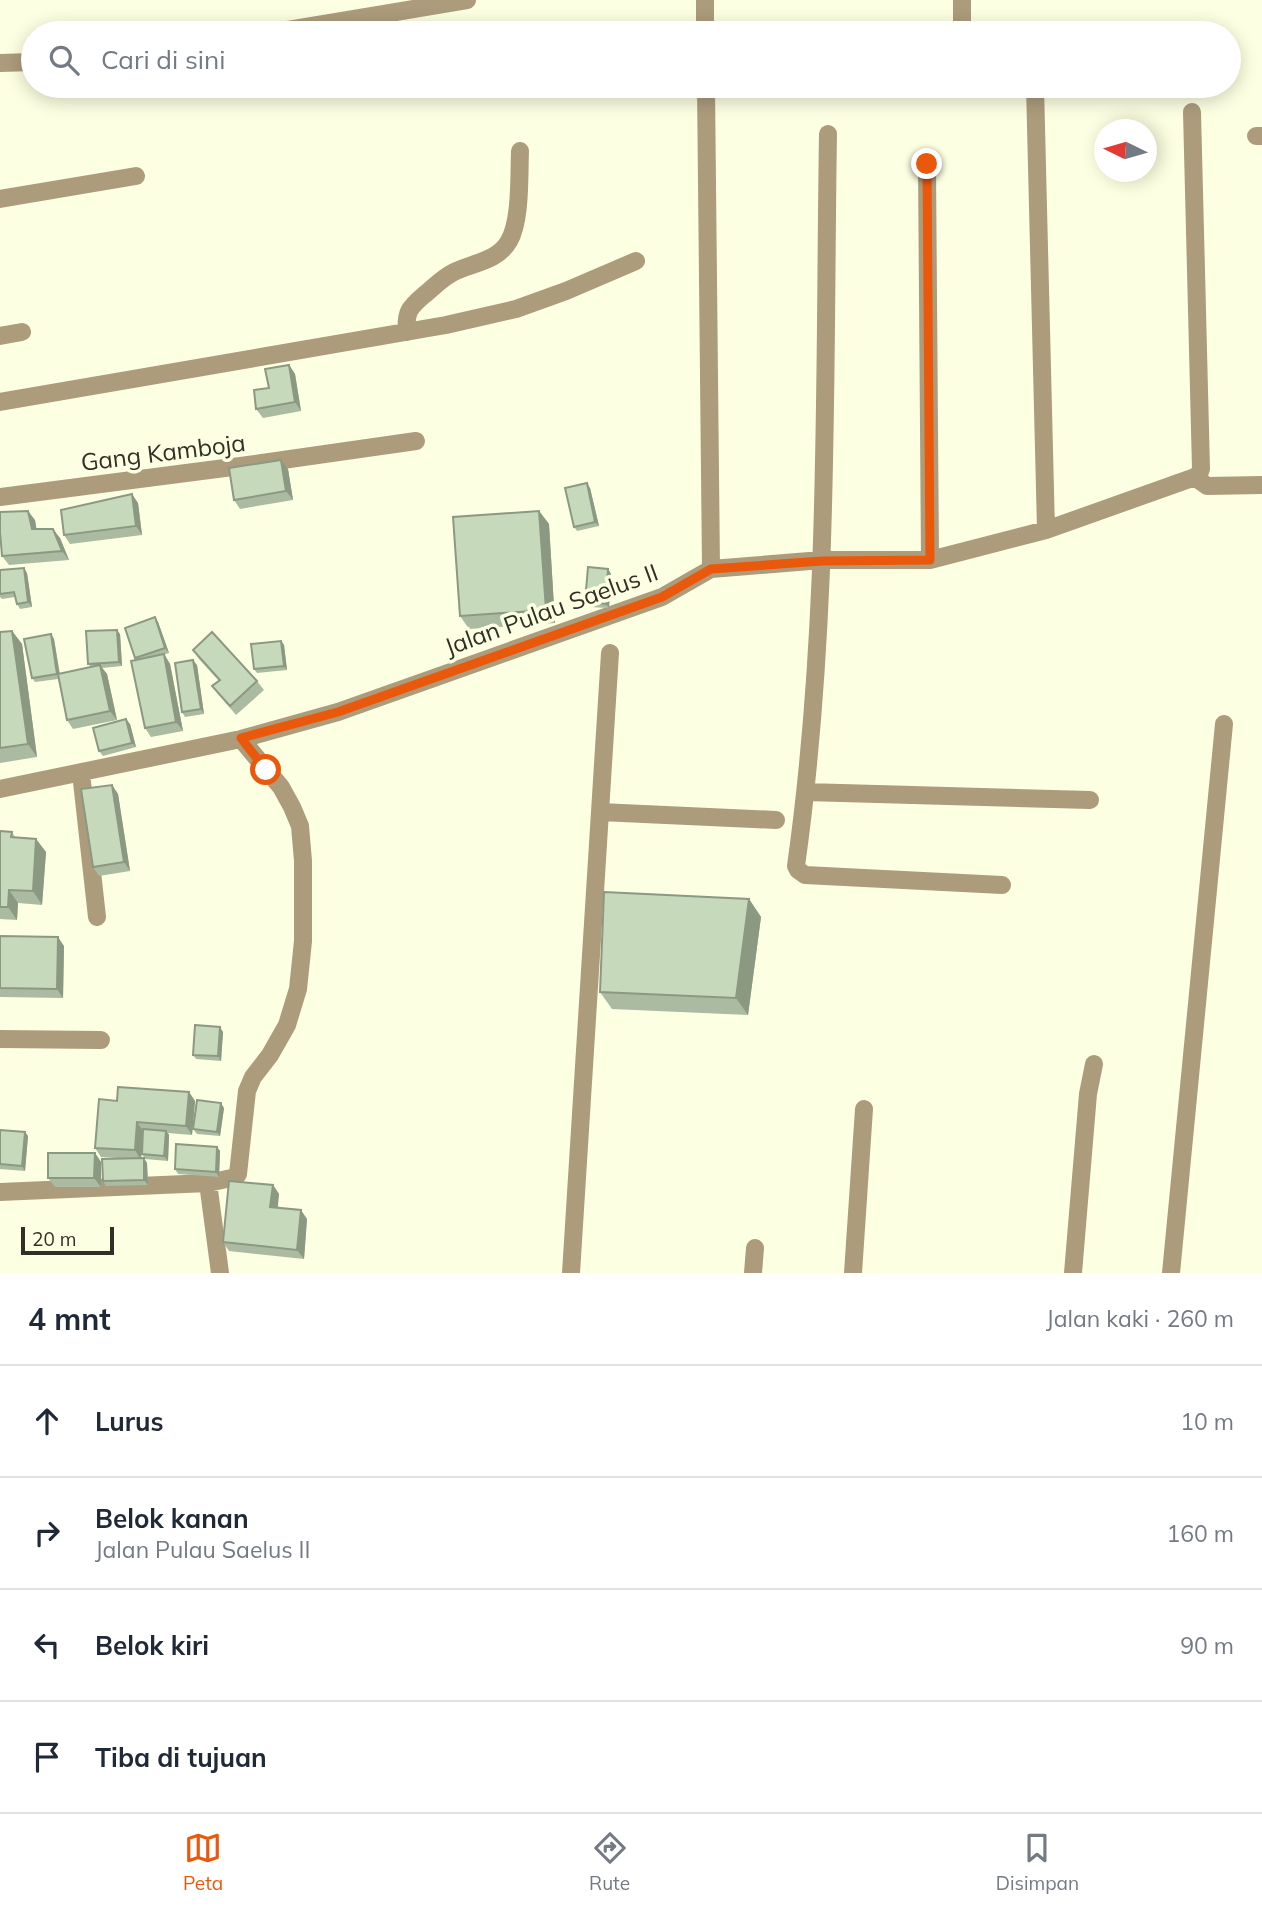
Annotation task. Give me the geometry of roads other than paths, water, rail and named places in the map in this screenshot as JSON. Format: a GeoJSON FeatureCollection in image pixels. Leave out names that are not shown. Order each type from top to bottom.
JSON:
{"type":"FeatureCollection","features":[{"type":"Feature","properties":{"kind":"street"},"geometry":{"type":"LineString","coordinates":[[342,21],[467,0]]}},
{"type":"Feature","properties":{"kind":"street"},"geometry":{"type":"LineString","coordinates":[[705,0],[705,21]]}},
{"type":"Feature","properties":{"kind":"street"},"geometry":{"type":"LineString","coordinates":[[962,0],[962,21]]}},
{"type":"Feature","properties":{"kind":"street"},"geometry":{"type":"LineString","coordinates":[[0,63],[21,62]]}},
{"type":"Feature","properties":{"kind":"street"},"geometry":{"type":"LineString","coordinates":[[706,98],[711,569]]}},
{"type":"Feature","properties":{"kind":"street"},"geometry":{"type":"LineString","coordinates":[[1035,98],[1045,530]]}},
{"type":"Feature","properties":{"kind":"street"},"geometry":{"type":"LineString","coordinates":[[1192,112],[1200,481],[1207,486],[1262,485]]}},
{"type":"Feature","properties":{"kind":"street"},"geometry":{"type":"LineString","coordinates":[[828,134],[822,561],[806,792],[796,866],[801,873],[1002,885]]}},
{"type":"Feature","properties":{"kind":"street"},"geometry":{"type":"LineString","coordinates":[[407,331],[406,322],[411,306],[443,279],[456,271],[491,258],[508,244],[516,221],[520,151]]}},
{"type":"Feature","properties":{"kind":"street"},"geometry":{"type":"LineString","coordinates":[[927,164],[930,560]]}},
{"type":"Feature","properties":{"kind":"street"},"geometry":{"type":"LineString","coordinates":[[0,199],[136,176]]}},
{"type":"Feature","properties":{"kind":"street"},"geometry":{"type":"LineString","coordinates":[[0,402],[446,325],[516,309],[636,261]]}},
{"type":"Feature","properties":{"kind":"street"},"geometry":{"type":"LineString","coordinates":[[0,336],[22,332]]}},
{"type":"Feature","properties":{"kind":"street","name":"Gang Kamboja"},"geometry":{"type":"LineString","coordinates":[[0,497],[210,471],[415,441]]}},
{"type":"Feature","properties":{"kind":"street","name":"Jalan Pulau Saelus II"},"geometry":{"type":"LineString","coordinates":[[0,789],[241,738],[338,712],[662,597],[711,569],[822,561],[930,560],[1045,530],[1199,474]]}},
{"type":"Feature","properties":{"kind":"street"},"geometry":{"type":"LineString","coordinates":[[571,1273],[610,653]]}},
{"type":"Feature","properties":{"kind":"street"},"geometry":{"type":"LineString","coordinates":[[1171,1273],[1224,724]]}},
{"type":"Feature","properties":{"kind":"street"},"geometry":{"type":"LineString","coordinates":[[0,1192],[208,1183],[236,1177],[238,1174],[247,1091],[253,1077],[270,1055],[287,1025],[298,989],[303,941],[300,826],[281,787],[241,738]]}},
{"type":"Feature","properties":{"kind":"street"},"geometry":{"type":"LineString","coordinates":[[81,773],[97,917]]}},
{"type":"Feature","properties":{"kind":"street"},"geometry":{"type":"LineString","coordinates":[[806,792],[1090,800]]}},
{"type":"Feature","properties":{"kind":"street"},"geometry":{"type":"LineString","coordinates":[[600,812],[776,820]]}},
{"type":"Feature","properties":{"kind":"street"},"geometry":{"type":"LineString","coordinates":[[0,1039],[101,1040]]}},
{"type":"Feature","properties":{"kind":"street"},"geometry":{"type":"LineString","coordinates":[[1073,1273],[1088,1094],[1094,1064]]}},
{"type":"Feature","properties":{"kind":"street"},"geometry":{"type":"LineString","coordinates":[[853,1273],[864,1109]]}},
{"type":"Feature","properties":{"kind":"street"},"geometry":{"type":"LineString","coordinates":[[208,1183],[220,1273]]}},
{"type":"Feature","properties":{"kind":"street"},"geometry":{"type":"LineString","coordinates":[[753,1273],[755,1248]]}}]}
